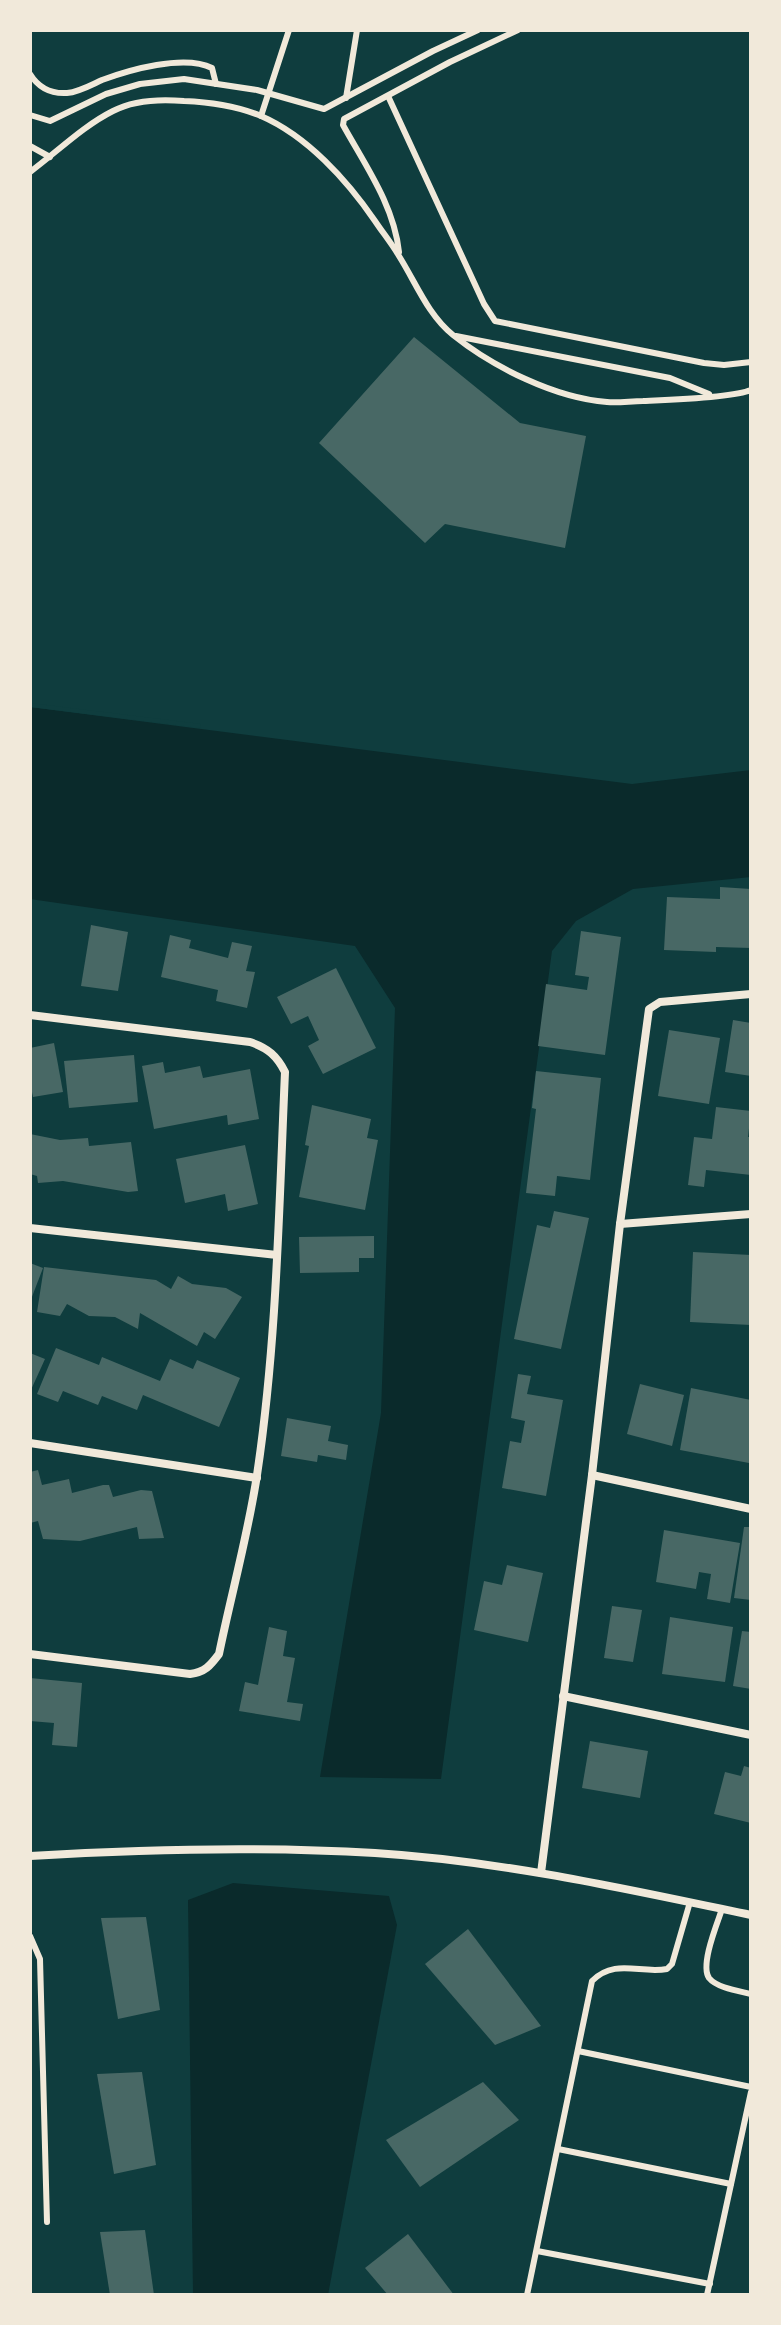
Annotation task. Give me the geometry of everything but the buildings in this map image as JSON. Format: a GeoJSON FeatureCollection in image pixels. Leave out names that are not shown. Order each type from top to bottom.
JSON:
{"type":"FeatureCollection","features":[{"type":"Feature","properties":{"kind":"street"},"geometry":{"type":"LineString","coordinates":[[541,1873],[649,1009],[660,1002],[751,994]]}},
{"type":"Feature","properties":{"kind":"street"},"geometry":{"type":"LineString","coordinates":[[30,1015],[250,1042],[263,1046],[278,1057],[285,1072],[277,1255],[264,1423],[257,1478],[219,1654],[202,1673],[190,1674],[30,1654]]}},
{"type":"Feature","properties":{"kind":"street"},"geometry":{"type":"LineString","coordinates":[[620,1224],[751,1214]]}},
{"type":"Feature","properties":{"kind":"street"},"geometry":{"type":"LineString","coordinates":[[30,1228],[277,1255]]}},
{"type":"Feature","properties":{"kind":"street"},"geometry":{"type":"LineString","coordinates":[[30,1443],[257,1478]]}},
{"type":"Feature","properties":{"kind":"street"},"geometry":{"type":"LineString","coordinates":[[592,1475],[751,1509]]}},
{"type":"Feature","properties":{"kind":"street"},"geometry":{"type":"LineString","coordinates":[[563,1696],[751,1735]]}},
{"type":"Feature","properties":{"kind":"street"},"geometry":{"type":"LineString","coordinates":[[30,1856],[147,1848],[377,1853],[541,1873],[751,1915]]}},
{"type":"Feature","properties":{"kind":"lane"},"geometry":{"type":"LineString","coordinates":[[261,116],[289,30]]}},
{"type":"Feature","properties":{"kind":"lane"},"geometry":{"type":"LineString","coordinates":[[346,98],[357,30]]}},
{"type":"Feature","properties":{"kind":"lane"},"geometry":{"type":"LineString","coordinates":[[30,115],[50,121],[106,94],[140,84],[184,79],[269,94],[320,109],[478,30]]}},
{"type":"Feature","properties":{"kind":"lane"},"geometry":{"type":"LineString","coordinates":[[399,256],[397,232],[389,209],[343,122],[518,30]]}},
{"type":"Feature","properties":{"kind":"lane"},"geometry":{"type":"LineString","coordinates":[[30,74],[44,88],[64,93],[130,71],[168,65],[202,65],[212,68],[216,84]]}},
{"type":"Feature","properties":{"kind":"lane"},"geometry":{"type":"LineString","coordinates":[[388,96],[484,304],[495,321],[704,363],[724,365],[751,362]]}},
{"type":"Feature","properties":{"kind":"lane"},"geometry":{"type":"LineString","coordinates":[[30,172],[113,110],[137,103],[167,100],[198,102],[261,116],[295,136],[359,196],[433,315],[452,335],[500,366],[536,386],[605,402],[751,390]]}},
{"type":"Feature","properties":{"kind":"lane"},"geometry":{"type":"LineString","coordinates":[[30,146],[50,157]]}},
{"type":"Feature","properties":{"kind":"lane"},"geometry":{"type":"LineString","coordinates":[[452,335],[670,378],[713,395]]}},
{"type":"Feature","properties":{"kind":"lane"},"geometry":{"type":"LineString","coordinates":[[527,2295],[592,1981],[617,1967],[667,1969],[672,1964],[690,1902]]}},
{"type":"Feature","properties":{"kind":"lane"},"geometry":{"type":"LineString","coordinates":[[722,1909],[705,1968],[709,1978],[718,1984],[751,1994]]}},
{"type":"Feature","properties":{"kind":"lane"},"geometry":{"type":"LineString","coordinates":[[30,1936],[40,1959],[47,2222]]}},
{"type":"Feature","properties":{"kind":"lane"},"geometry":{"type":"LineString","coordinates":[[578,2051],[751,2089],[707,2295]]}},
{"type":"Feature","properties":{"kind":"lane"},"geometry":{"type":"LineString","coordinates":[[558,2149],[731,2184]]}},
{"type":"Feature","properties":{"kind":"lane"},"geometry":{"type":"LineString","coordinates":[[537,2251],[710,2284]]}},
{"type":"Feature","properties":{"kind":"water"},"geometry":{"type":"Polygon","coordinates":[[[30,707],[632,784],[751,770],[751,877],[633,889],[576,921],[552,951],[441,1779],[320,1777],[381,1413],[395,1008],[355,946],[30,899],[30,707]]]}},
{"type":"Feature","properties":{"kind":"water"},"geometry":{"type":"Polygon","coordinates":[[[233,1883],[389,1896],[397,1925],[328,2295],[193,2295],[188,1900],[233,1883]]]}},
{"type":"Feature","properties":{"kind":"pier"},"geometry":{"type":"Polygon","coordinates":[[[30,703],[201,724],[200,728],[30,707],[30,703]]]}}]}
